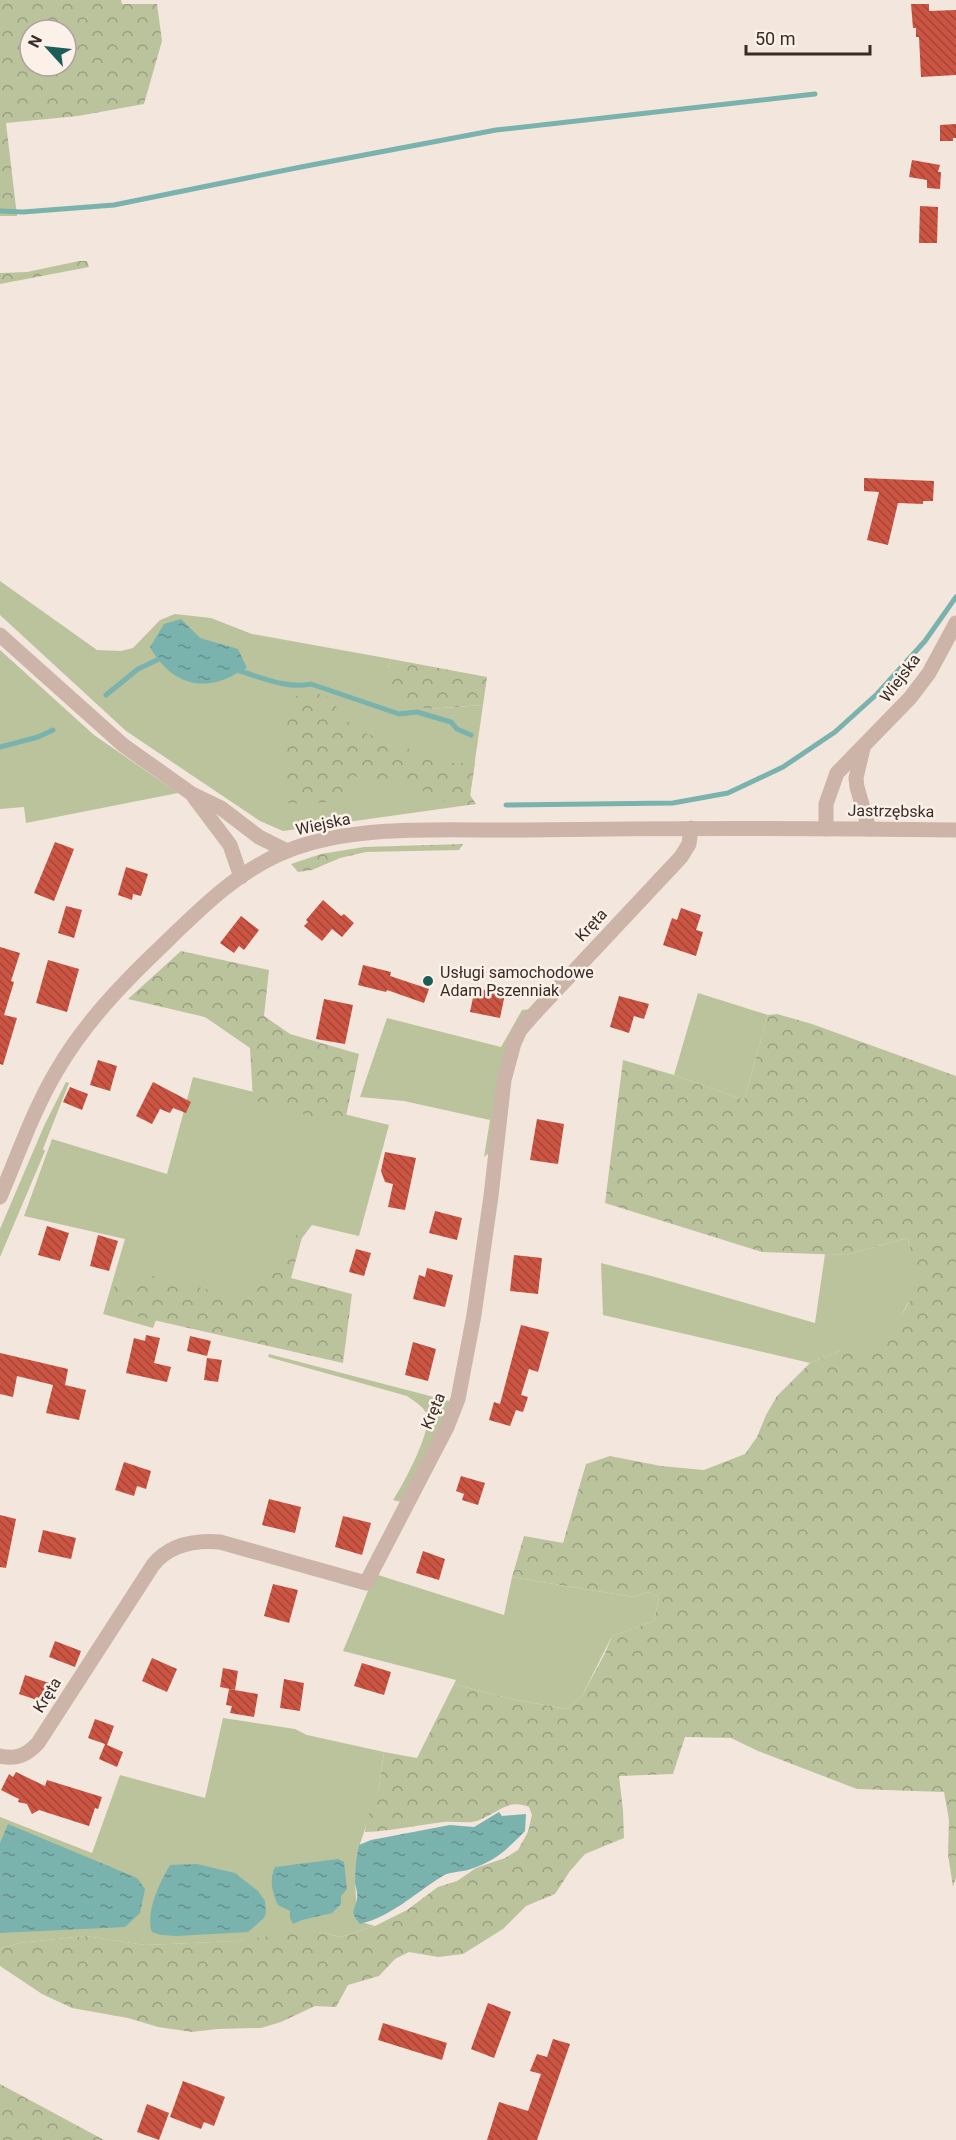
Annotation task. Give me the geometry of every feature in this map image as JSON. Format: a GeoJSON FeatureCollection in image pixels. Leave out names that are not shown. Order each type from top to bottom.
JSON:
{"type":"FeatureCollection","features":[{"type":"Feature","properties":{"kind":"street","name":"Wiejska"},"geometry":{"type":"LineString","coordinates":[[0,1197],[49,1085],[78,1036],[146,961],[203,907],[241,877],[266,861],[287,851],[338,837],[384,833],[691,828],[826,829],[826,804],[837,773],[910,698],[929,673],[956,623]]}},
{"type":"Feature","properties":{"kind":"street"},"geometry":{"type":"LineString","coordinates":[[0,635],[123,745],[192,794],[221,808],[259,837],[287,851]]}},
{"type":"Feature","properties":{"kind":"street"},"geometry":{"type":"LineString","coordinates":[[863,748],[856,778],[869,829]]}},
{"type":"Feature","properties":{"kind":"street"},"geometry":{"type":"LineString","coordinates":[[192,794],[230,845],[241,877]]}},
{"type":"Feature","properties":{"kind":"street","name":"Kręta"},"geometry":{"type":"LineString","coordinates":[[0,1756],[9,1758],[20,1756],[38,1743],[153,1565],[171,1550],[203,1541],[220,1542],[366,1583],[447,1427],[458,1399],[474,1315],[501,1096],[507,1063],[514,1043],[520,1030],[533,1015],[681,857],[689,844],[691,828]]}},
{"type":"Feature","properties":{"kind":"street","name":"Jastrzębska"},"geometry":{"type":"LineString","coordinates":[[826,829],[956,830]]}},
{"type":"Feature","properties":{"kind":"green space"},"geometry":{"type":"Polygon","coordinates":[[[0,0],[121,0],[122,4],[157,4],[162,41],[144,104],[78,116],[6,123],[17,216],[0,216],[0,0]]]}},
{"type":"Feature","properties":{"kind":"green space"},"geometry":{"type":"Polygon","coordinates":[[[87,261],[89,267],[0,284],[0,273],[27,272],[87,261]]]}},
{"type":"Feature","properties":{"kind":"green space"},"geometry":{"type":"Polygon","coordinates":[[[0,581],[97,650],[121,651],[133,648],[160,620],[175,614],[211,618],[252,634],[391,659],[388,668],[429,709],[483,705],[470,795],[476,804],[283,831],[260,821],[126,731],[0,615],[0,581]]]}},
{"type":"Feature","properties":{"kind":"green space"},"geometry":{"type":"Polygon","coordinates":[[[0,650],[94,735],[178,793],[26,823],[24,807],[0,809],[0,650]]]}},
{"type":"Feature","properties":{"kind":"green space"},"geometry":{"type":"Polygon","coordinates":[[[391,659],[487,677],[483,705],[428,709],[403,704],[386,675],[391,659]]]}},
{"type":"Feature","properties":{"kind":"green space"},"geometry":{"type":"Polygon","coordinates":[[[314,692],[330,698],[346,720],[365,733],[446,763],[475,763],[470,796],[476,804],[456,804],[410,786],[350,776],[340,797],[326,802],[289,804],[282,788],[284,771],[282,749],[291,697],[314,692]]]}},
{"type":"Feature","properties":{"kind":"green space"},"geometry":{"type":"Polygon","coordinates":[[[463,844],[459,850],[366,852],[340,858],[312,870],[298,872],[291,864],[321,854],[364,847],[463,844]]]}},
{"type":"Feature","properties":{"kind":"green space"},"geometry":{"type":"Polygon","coordinates":[[[181,951],[269,970],[264,1016],[290,1034],[359,1054],[344,1126],[253,1100],[250,1048],[205,1017],[128,999],[181,951]]]}},
{"type":"Feature","properties":{"kind":"green space"},"geometry":{"type":"Polygon","coordinates":[[[698,993],[768,1015],[744,1100],[674,1075],[698,993]]]}},
{"type":"Feature","properties":{"kind":"green space"},"geometry":{"type":"Polygon","coordinates":[[[531,1009],[523,1018],[489,1153],[484,1157],[490,1120],[404,1101],[360,1097],[387,1018],[501,1047],[522,1010],[531,1009]]]}},
{"type":"Feature","properties":{"kind":"green space"},"geometry":{"type":"Polygon","coordinates":[[[777,1014],[812,1024],[956,1076],[956,1877],[953,1887],[948,1854],[949,1820],[944,1792],[857,1789],[758,1751],[731,1738],[685,1737],[673,1774],[619,1776],[624,1838],[585,1854],[555,1894],[526,1906],[503,1929],[463,1954],[438,1957],[409,1952],[395,1959],[379,1976],[348,1985],[336,2007],[315,2006],[281,2022],[261,2028],[192,2032],[72,2008],[42,1994],[0,1966],[0,1949],[19,1943],[85,1936],[145,1945],[238,1941],[298,1932],[318,1932],[341,1937],[375,1926],[407,1910],[438,1887],[457,1881],[476,1868],[505,1858],[518,1850],[528,1832],[532,1815],[529,1807],[521,1805],[506,1806],[472,1822],[444,1822],[365,1832],[367,1819],[379,1787],[384,1752],[417,1758],[454,1684],[511,1699],[567,1709],[582,1696],[612,1636],[654,1621],[659,1597],[648,1592],[633,1597],[512,1577],[524,1536],[563,1543],[586,1464],[610,1456],[661,1466],[704,1470],[745,1454],[757,1437],[777,1396],[810,1363],[840,1351],[864,1351],[891,1326],[909,1303],[915,1275],[907,1238],[846,1255],[762,1252],[605,1203],[623,1060],[744,1100],[768,1015],[777,1014]]]}},
{"type":"Feature","properties":{"kind":"green space"},"geometry":{"type":"Polygon","coordinates":[[[193,1077],[389,1125],[359,1236],[312,1225],[279,1268],[245,1305],[168,1288],[153,1328],[103,1314],[125,1239],[24,1216],[52,1139],[167,1174],[193,1077]]]}},
{"type":"Feature","properties":{"kind":"green space"},"geometry":{"type":"Polygon","coordinates":[[[66,1082],[69,1083],[43,1149],[45,1151],[0,1257],[0,1229],[44,1126],[66,1082]]]}},
{"type":"Feature","properties":{"kind":"green space"},"geometry":{"type":"Polygon","coordinates":[[[307,1219],[291,1278],[352,1294],[343,1363],[118,1312],[113,1281],[155,1276],[241,1298],[271,1274],[307,1219]]]}},
{"type":"Feature","properties":{"kind":"green space"},"geometry":{"type":"Polygon","coordinates":[[[907,1238],[915,1263],[915,1291],[896,1324],[864,1352],[840,1351],[810,1363],[603,1315],[601,1263],[815,1323],[825,1254],[846,1255],[907,1238]]]}},
{"type":"Feature","properties":{"kind":"green space"},"geometry":{"type":"Polygon","coordinates":[[[269,1354],[453,1402],[401,1502],[393,1500],[415,1459],[425,1434],[427,1416],[422,1407],[407,1396],[268,1357],[269,1354]]]}},
{"type":"Feature","properties":{"kind":"green space"},"geometry":{"type":"Polygon","coordinates":[[[375,1574],[504,1615],[512,1577],[633,1597],[648,1592],[659,1597],[654,1621],[612,1636],[582,1696],[567,1709],[511,1699],[454,1684],[456,1680],[343,1651],[375,1574]]]}},
{"type":"Feature","properties":{"kind":"green space"},"geometry":{"type":"Polygon","coordinates":[[[223,1718],[295,1729],[307,1735],[384,1752],[379,1787],[358,1850],[355,1877],[357,1921],[375,1926],[341,1937],[318,1932],[238,1941],[145,1945],[85,1936],[19,1943],[0,1949],[0,1817],[92,1853],[120,1775],[205,1798],[223,1718]]]}},
{"type":"Feature","properties":{"kind":"green space"},"geometry":{"type":"Polygon","coordinates":[[[0,2084],[104,2140],[0,2140],[0,2084]]]}},
{"type":"Feature","properties":{"kind":"water"},"geometry":{"type":"Polygon","coordinates":[[[181,619],[200,638],[238,649],[247,668],[224,680],[205,684],[177,677],[162,664],[150,647],[164,624],[181,619]]]}},
{"type":"Feature","properties":{"kind":"water"},"geometry":{"type":"Polygon","coordinates":[[[499,1812],[502,1816],[526,1814],[525,1831],[500,1855],[478,1867],[444,1875],[382,1916],[360,1924],[356,1920],[354,1916],[357,1896],[355,1873],[359,1845],[371,1840],[450,1825],[474,1827],[499,1812]]]}},
{"type":"Feature","properties":{"kind":"water"},"geometry":{"type":"Polygon","coordinates":[[[8,1824],[137,1878],[145,1889],[140,1913],[125,1927],[0,1933],[0,1843],[8,1824]]]}},
{"type":"Feature","properties":{"kind":"water"},"geometry":{"type":"Polygon","coordinates":[[[338,1859],[344,1862],[347,1889],[341,1896],[341,1904],[332,1913],[293,1924],[290,1911],[278,1905],[274,1896],[272,1881],[275,1867],[338,1859]]]}},
{"type":"Feature","properties":{"kind":"water"},"geometry":{"type":"Polygon","coordinates":[[[197,1864],[235,1873],[258,1891],[265,1901],[264,1918],[248,1932],[176,1936],[152,1932],[150,1915],[152,1906],[170,1865],[197,1864]]]}},
{"type":"Feature","properties":{"kind":"building"},"geometry":{"type":"Polygon","coordinates":[[[911,4],[929,4],[929,11],[956,10],[956,75],[921,77],[919,37],[916,37],[916,28],[913,28],[911,4]]]}},
{"type":"Feature","properties":{"kind":"building"},"geometry":{"type":"Polygon","coordinates":[[[956,124],[956,138],[953,138],[953,141],[940,141],[940,125],[956,124]]]}},
{"type":"Feature","properties":{"kind":"building"},"geometry":{"type":"Polygon","coordinates":[[[912,160],[940,165],[938,172],[941,172],[940,189],[927,188],[927,180],[909,177],[912,160]]]}},
{"type":"Feature","properties":{"kind":"building"},"geometry":{"type":"Polygon","coordinates":[[[920,206],[938,207],[937,243],[919,243],[920,206]]]}},
{"type":"Feature","properties":{"kind":"building"},"geometry":{"type":"Polygon","coordinates":[[[864,478],[934,481],[933,501],[923,501],[923,504],[898,503],[888,545],[867,540],[879,492],[864,491],[864,478]]]}},
{"type":"Feature","properties":{"kind":"building"},"geometry":{"type":"Polygon","coordinates":[[[55,842],[74,849],[54,901],[34,893],[55,842]]]}},
{"type":"Feature","properties":{"kind":"building"},"geometry":{"type":"Polygon","coordinates":[[[126,867],[148,874],[141,896],[133,894],[132,900],[118,895],[126,867]]]}},
{"type":"Feature","properties":{"kind":"building"},"geometry":{"type":"Polygon","coordinates":[[[323,900],[341,916],[344,914],[354,923],[342,937],[332,929],[322,941],[304,926],[308,922],[306,920],[323,900]]]}},
{"type":"Feature","properties":{"kind":"building"},"geometry":{"type":"Polygon","coordinates":[[[66,906],[82,910],[74,938],[58,933],[66,906]]]}},
{"type":"Feature","properties":{"kind":"building"},"geometry":{"type":"Polygon","coordinates":[[[681,908],[701,915],[696,930],[703,932],[696,956],[663,945],[672,918],[677,920],[681,908]]]}},
{"type":"Feature","properties":{"kind":"building"},"geometry":{"type":"Polygon","coordinates":[[[241,916],[259,930],[244,950],[239,946],[234,953],[220,943],[241,916]]]}},
{"type":"Feature","properties":{"kind":"building"},"geometry":{"type":"Polygon","coordinates":[[[0,947],[20,953],[4,1015],[17,1018],[3,1065],[0,1064],[0,947]]]}},
{"type":"Feature","properties":{"kind":"building"},"geometry":{"type":"Polygon","coordinates":[[[48,960],[79,969],[67,1012],[36,1003],[48,960]]]}},
{"type":"Feature","properties":{"kind":"building"},"geometry":{"type":"Polygon","coordinates":[[[363,965],[391,972],[390,976],[429,989],[424,1003],[387,990],[386,992],[358,985],[363,965]]]}},
{"type":"Feature","properties":{"kind":"building"},"geometry":{"type":"Polygon","coordinates":[[[475,988],[505,994],[500,1018],[470,1012],[475,988]]]}},
{"type":"Feature","properties":{"kind":"building"},"geometry":{"type":"Polygon","coordinates":[[[619,996],[649,1004],[644,1019],[634,1016],[629,1033],[610,1027],[619,996]]]}},
{"type":"Feature","properties":{"kind":"building"},"geometry":{"type":"Polygon","coordinates":[[[324,999],[353,1005],[345,1044],[316,1039],[324,999]]]}},
{"type":"Feature","properties":{"kind":"building"},"geometry":{"type":"Polygon","coordinates":[[[98,1060],[117,1066],[110,1091],[90,1085],[98,1060]]]}},
{"type":"Feature","properties":{"kind":"building"},"geometry":{"type":"Polygon","coordinates":[[[153,1082],[191,1102],[186,1113],[173,1108],[170,1113],[160,1109],[152,1124],[136,1116],[153,1082]]]}},
{"type":"Feature","properties":{"kind":"building"},"geometry":{"type":"Polygon","coordinates":[[[70,1087],[88,1094],[82,1110],[63,1102],[70,1087]]]}},
{"type":"Feature","properties":{"kind":"building"},"geometry":{"type":"Polygon","coordinates":[[[537,1119],[564,1124],[558,1164],[530,1160],[537,1119]]]}},
{"type":"Feature","properties":{"kind":"building"},"geometry":{"type":"Polygon","coordinates":[[[385,1152],[416,1158],[405,1210],[388,1207],[393,1184],[385,1182],[381,1171],[385,1152]]]}},
{"type":"Feature","properties":{"kind":"building"},"geometry":{"type":"Polygon","coordinates":[[[435,1211],[462,1218],[457,1240],[429,1233],[435,1211]]]}},
{"type":"Feature","properties":{"kind":"building"},"geometry":{"type":"Polygon","coordinates":[[[47,1226],[69,1233],[60,1261],[38,1255],[47,1226]]]}},
{"type":"Feature","properties":{"kind":"building"},"geometry":{"type":"Polygon","coordinates":[[[98,1235],[118,1241],[109,1271],[90,1266],[98,1235]]]}},
{"type":"Feature","properties":{"kind":"building"},"geometry":{"type":"Polygon","coordinates":[[[356,1249],[371,1253],[364,1276],[349,1272],[356,1249]]]}},
{"type":"Feature","properties":{"kind":"building"},"geometry":{"type":"Polygon","coordinates":[[[514,1255],[542,1258],[538,1294],[510,1291],[514,1255]]]}},
{"type":"Feature","properties":{"kind":"building"},"geometry":{"type":"Polygon","coordinates":[[[427,1268],[453,1275],[445,1307],[413,1299],[419,1275],[425,1277],[427,1268]]]}},
{"type":"Feature","properties":{"kind":"building"},"geometry":{"type":"Polygon","coordinates":[[[521,1325],[549,1332],[538,1372],[529,1369],[521,1395],[528,1397],[523,1412],[516,1410],[510,1426],[489,1420],[494,1402],[500,1404],[521,1325]]]}},
{"type":"Feature","properties":{"kind":"building"},"geometry":{"type":"Polygon","coordinates":[[[146,1335],[160,1338],[154,1363],[171,1367],[167,1382],[126,1373],[134,1338],[145,1341],[146,1335]]]}},
{"type":"Feature","properties":{"kind":"building"},"geometry":{"type":"Polygon","coordinates":[[[190,1336],[211,1341],[207,1356],[187,1351],[190,1336]]]}},
{"type":"Feature","properties":{"kind":"building"},"geometry":{"type":"Polygon","coordinates":[[[413,1342],[436,1349],[428,1381],[405,1375],[413,1342]]]}},
{"type":"Feature","properties":{"kind":"building"},"geometry":{"type":"Polygon","coordinates":[[[0,1353],[68,1369],[65,1385],[86,1390],[79,1420],[46,1413],[53,1385],[17,1376],[13,1397],[0,1394],[0,1353]]]}},
{"type":"Feature","properties":{"kind":"building"},"geometry":{"type":"Polygon","coordinates":[[[207,1358],[222,1360],[218,1382],[204,1380],[207,1358]]]}},
{"type":"Feature","properties":{"kind":"building"},"geometry":{"type":"Polygon","coordinates":[[[124,1462],[151,1471],[146,1489],[137,1486],[134,1496],[115,1490],[124,1462]]]}},
{"type":"Feature","properties":{"kind":"building"},"geometry":{"type":"Polygon","coordinates":[[[461,1476],[485,1483],[478,1505],[462,1500],[464,1494],[456,1491],[461,1476]]]}},
{"type":"Feature","properties":{"kind":"building"},"geometry":{"type":"Polygon","coordinates":[[[269,1499],[301,1507],[295,1533],[262,1525],[269,1499]]]}},
{"type":"Feature","properties":{"kind":"building"},"geometry":{"type":"Polygon","coordinates":[[[0,1515],[16,1519],[6,1568],[0,1567],[0,1515]]]}},
{"type":"Feature","properties":{"kind":"building"},"geometry":{"type":"Polygon","coordinates":[[[343,1516],[371,1523],[362,1555],[335,1547],[343,1516]]]}},
{"type":"Feature","properties":{"kind":"building"},"geometry":{"type":"Polygon","coordinates":[[[43,1530],[76,1538],[71,1559],[38,1552],[43,1530]]]}},
{"type":"Feature","properties":{"kind":"building"},"geometry":{"type":"Polygon","coordinates":[[[423,1551],[445,1559],[439,1580],[416,1573],[423,1551]]]}},
{"type":"Feature","properties":{"kind":"building"},"geometry":{"type":"Polygon","coordinates":[[[273,1584],[298,1590],[289,1623],[264,1616],[273,1584]]]}},
{"type":"Feature","properties":{"kind":"building"},"geometry":{"type":"Polygon","coordinates":[[[55,1641],[81,1651],[75,1667],[49,1657],[55,1641]]]}},
{"type":"Feature","properties":{"kind":"building"},"geometry":{"type":"Polygon","coordinates":[[[152,1658],[177,1669],[167,1692],[142,1681],[152,1658]]]}},
{"type":"Feature","properties":{"kind":"building"},"geometry":{"type":"Polygon","coordinates":[[[362,1663],[391,1672],[384,1695],[354,1686],[362,1663]]]}},
{"type":"Feature","properties":{"kind":"building"},"geometry":{"type":"Polygon","coordinates":[[[223,1668],[238,1671],[235,1690],[220,1687],[223,1668]]]}},
{"type":"Feature","properties":{"kind":"building"},"geometry":{"type":"Polygon","coordinates":[[[25,1675],[55,1685],[49,1704],[19,1694],[25,1675]]]}},
{"type":"Feature","properties":{"kind":"building"},"geometry":{"type":"Polygon","coordinates":[[[284,1679],[304,1683],[300,1711],[280,1708],[284,1679]]]}},
{"type":"Feature","properties":{"kind":"building"},"geometry":{"type":"Polygon","coordinates":[[[229,1689],[258,1694],[254,1717],[230,1713],[232,1706],[226,1705],[229,1689]]]}},
{"type":"Feature","properties":{"kind":"building"},"geometry":{"type":"Polygon","coordinates":[[[95,1719],[114,1726],[107,1745],[123,1752],[117,1767],[99,1759],[105,1744],[88,1738],[95,1719]]]}},
{"type":"Feature","properties":{"kind":"building"},"geometry":{"type":"Polygon","coordinates":[[[16,1772],[45,1786],[47,1780],[102,1797],[98,1809],[95,1808],[89,1826],[39,1810],[32,1814],[27,1804],[18,1802],[19,1799],[1,1790],[9,1774],[13,1777],[16,1772]]]}},
{"type":"Feature","properties":{"kind":"building"},"geometry":{"type":"Polygon","coordinates":[[[488,2003],[511,2012],[494,2058],[471,2049],[488,2003]]]}},
{"type":"Feature","properties":{"kind":"building"},"geometry":{"type":"Polygon","coordinates":[[[383,2023],[447,2043],[442,2060],[378,2040],[383,2023]]]}},
{"type":"Feature","properties":{"kind":"building"},"geometry":{"type":"Polygon","coordinates":[[[553,2039],[570,2044],[537,2140],[487,2140],[499,2102],[528,2111],[541,2074],[530,2071],[537,2054],[547,2057],[553,2039]]]}},
{"type":"Feature","properties":{"kind":"building"},"geometry":{"type":"Polygon","coordinates":[[[183,2081],[225,2097],[214,2126],[204,2122],[201,2129],[170,2117],[183,2081]]]}},
{"type":"Feature","properties":{"kind":"building"},"geometry":{"type":"Polygon","coordinates":[[[147,2104],[169,2113],[159,2140],[137,2132],[147,2104]]]}},
{"type":"Feature","properties":{"kind":"waterway"},"geometry":{"type":"LineString","coordinates":[[0,211],[23,212],[114,205],[496,130],[815,94]]}},
{"type":"Feature","properties":{"kind":"waterway"},"geometry":{"type":"LineString","coordinates":[[506,805],[673,803],[728,793],[783,767],[835,732],[877,694],[925,641],[956,597]]}},
{"type":"Feature","properties":{"kind":"waterway"},"geometry":{"type":"LineString","coordinates":[[106,695],[138,669],[157,660]]}},
{"type":"Feature","properties":{"kind":"waterway"},"geometry":{"type":"LineString","coordinates":[[240,671],[284,684],[311,684],[399,714],[417,712],[451,722],[457,729],[471,735]]}},
{"type":"Feature","properties":{"kind":"waterway"},"geometry":{"type":"LineString","coordinates":[[0,747],[38,737],[53,730]]}},
{"type":"Feature","properties":{"kind":"place","name":"Usługi samochodowe Adam Pszenniak"},"geometry":{"type":"Point","coordinates":[428,981]}}]}
